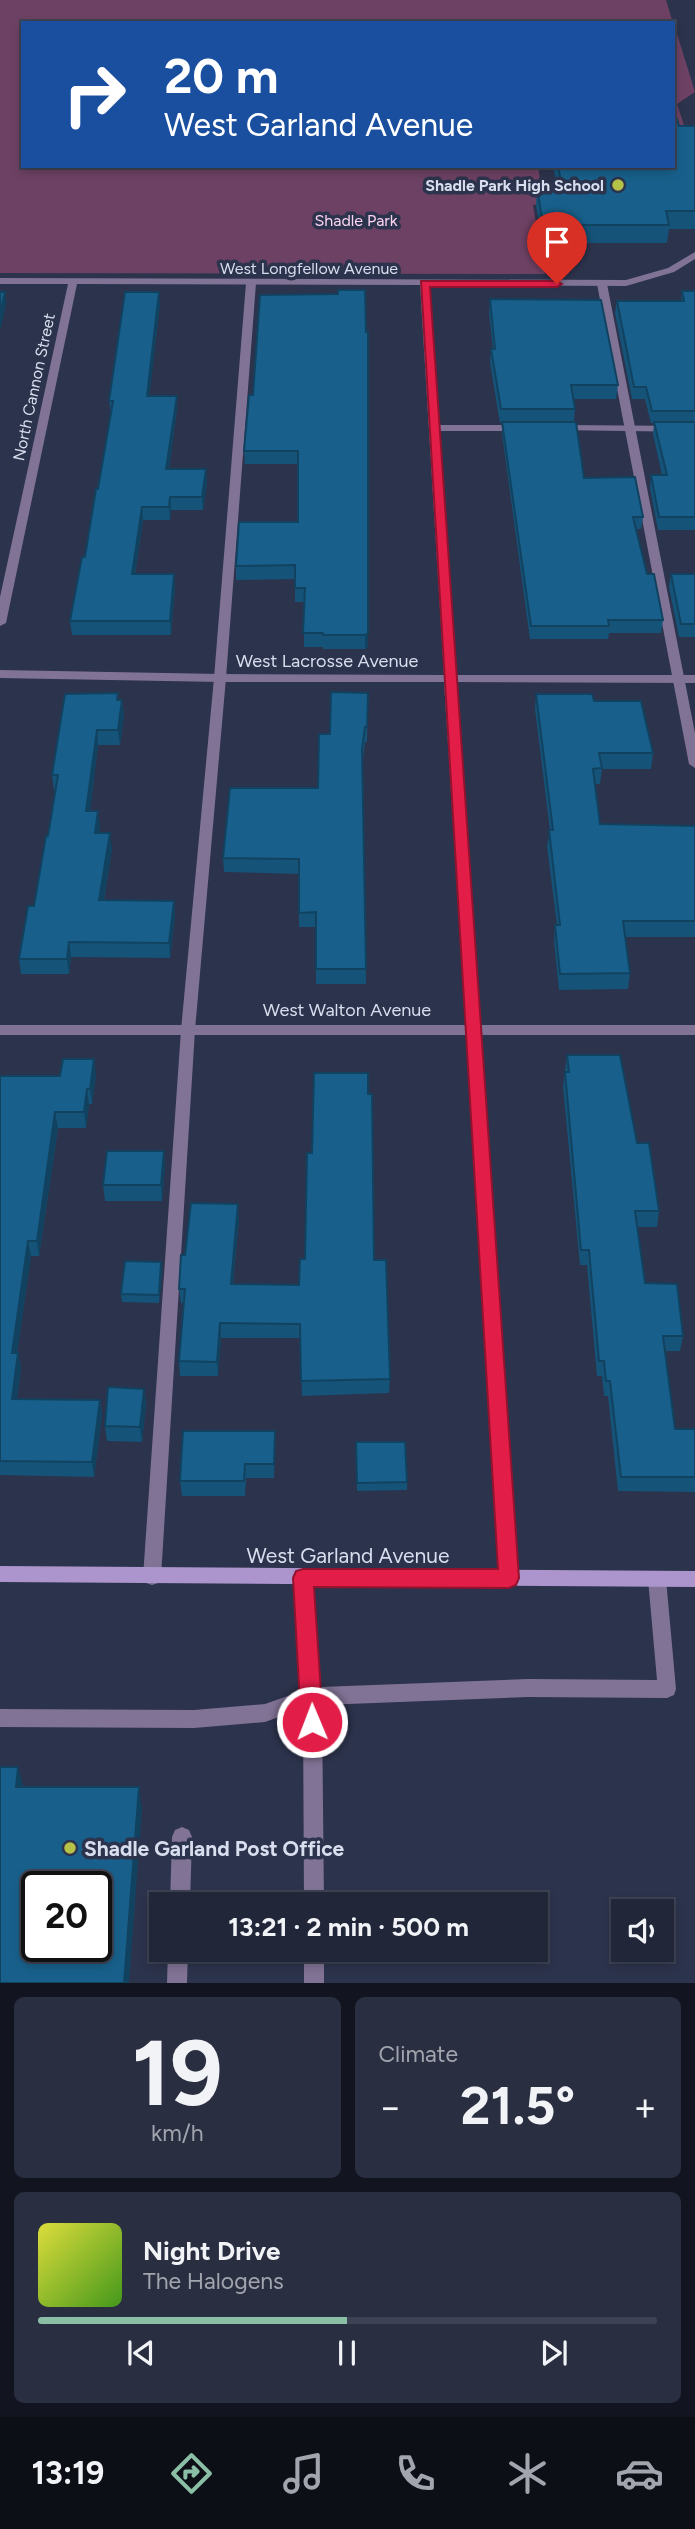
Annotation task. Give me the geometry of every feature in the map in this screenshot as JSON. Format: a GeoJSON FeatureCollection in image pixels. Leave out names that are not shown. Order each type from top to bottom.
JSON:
{"type":"FeatureCollection","features":[{"type":"Feature","properties":{"kind":"street","name":"West Longfellow Avenue"},"geometry":{"type":"LineString","coordinates":[[0,281],[602,284],[650,278],[671,270],[695,255]]}},
{"type":"Feature","properties":{"kind":"street","name":"North Cannon Street"},"geometry":{"type":"LineString","coordinates":[[0,623],[73,281]]}},
{"type":"Feature","properties":{"kind":"street"},"geometry":{"type":"LineString","coordinates":[[152,1577],[188,1030],[220,678],[251,283]]}},
{"type":"Feature","properties":{"kind":"street"},"geometry":{"type":"LineString","coordinates":[[424,284],[509,1578]]}},
{"type":"Feature","properties":{"kind":"street"},"geometry":{"type":"LineString","coordinates":[[602,284],[695,764]]}},
{"type":"Feature","properties":{"kind":"street"},"geometry":{"type":"LineString","coordinates":[[432,428],[525,428]]}},
{"type":"Feature","properties":{"kind":"street"},"geometry":{"type":"LineString","coordinates":[[551,428],[695,429]]}},
{"type":"Feature","properties":{"kind":"street","name":"West Lacrosse Avenue"},"geometry":{"type":"LineString","coordinates":[[0,674],[220,678],[695,679]]}},
{"type":"Feature","properties":{"kind":"street","name":"West Walton Avenue"},"geometry":{"type":"LineString","coordinates":[[0,1030],[695,1030]]}},
{"type":"Feature","properties":{"kind":"street","name":"West Garland Avenue"},"geometry":{"type":"LineString","coordinates":[[0,1574],[695,1579]]}},
{"type":"Feature","properties":{"kind":"street"},"geometry":{"type":"LineString","coordinates":[[303,1578],[312,1696],[314,1892]]}},
{"type":"Feature","properties":{"kind":"street"},"geometry":{"type":"LineString","coordinates":[[0,1718],[194,1719],[265,1713],[312,1696],[528,1688],[667,1689],[657,1579]]}},
{"type":"Feature","properties":{"kind":"street"},"geometry":{"type":"LineString","coordinates":[[180,1892],[182,1837]]}},
{"type":"Feature","properties":{"kind":"street"},"geometry":{"type":"LineString","coordinates":[[177,1983],[178,1962]]}},
{"type":"Feature","properties":{"kind":"street"},"geometry":{"type":"LineString","coordinates":[[314,1962],[314,1983]]}},
{"type":"Feature","properties":{"kind":"green space","name":"Shadle Park"},"geometry":{"type":"Polygon","coordinates":[[[0,0],[666,0],[672,21],[21,21],[21,168],[538,168],[544,204],[533,205],[545,274],[0,273],[0,0]]]}},
{"type":"Feature","properties":{"kind":"green space"},"geometry":{"type":"Polygon","coordinates":[[[675,27],[695,92],[677,104],[687,134],[675,134],[675,27]]]}},
{"type":"Feature","properties":{"kind":"building"},"geometry":{"type":"Polygon","coordinates":[[[675,119],[679,126],[695,126],[695,211],[666,211],[669,225],[543,225],[537,187],[562,187],[558,168],[675,168],[675,119]]]}},
{"type":"Feature","properties":{"kind":"building"},"geometry":{"type":"Polygon","coordinates":[[[338,290],[365,290],[368,332],[368,633],[365,635],[303,633],[305,588],[295,588],[295,565],[236,566],[239,522],[298,522],[298,451],[244,451],[249,395],[253,395],[260,295],[338,294],[338,290]]]}},
{"type":"Feature","properties":{"kind":"building"},"geometry":{"type":"Polygon","coordinates":[[[682,291],[695,291],[695,411],[652,411],[646,387],[634,387],[617,301],[684,301],[682,291]]]}},
{"type":"Feature","properties":{"kind":"building"},"geometry":{"type":"Polygon","coordinates":[[[0,292],[5,292],[0,312],[0,292]]]}},
{"type":"Feature","properties":{"kind":"building"},"geometry":{"type":"Polygon","coordinates":[[[125,292],[159,292],[147,396],[177,396],[166,469],[206,469],[202,497],[170,497],[169,507],[142,507],[132,574],[174,574],[170,621],[70,621],[82,557],[85,557],[113,401],[109,401],[125,292]]]}},
{"type":"Feature","properties":{"kind":"building"},"geometry":{"type":"Polygon","coordinates":[[[490,299],[601,300],[618,385],[571,385],[575,409],[501,409],[491,349],[495,349],[490,299]]]}},
{"type":"Feature","properties":{"kind":"building"},"geometry":{"type":"Polygon","coordinates":[[[502,422],[576,422],[584,478],[635,477],[643,517],[633,517],[647,574],[654,574],[663,620],[608,620],[609,626],[531,626],[502,422]]]}},
{"type":"Feature","properties":{"kind":"building"},"geometry":{"type":"Polygon","coordinates":[[[654,422],[695,422],[695,517],[659,517],[651,475],[667,475],[654,422]]]}},
{"type":"Feature","properties":{"kind":"building"},"geometry":{"type":"Polygon","coordinates":[[[671,574],[695,574],[695,624],[681,624],[671,574]]]}},
{"type":"Feature","properties":{"kind":"building"},"geometry":{"type":"Polygon","coordinates":[[[331,692],[368,693],[367,727],[362,749],[366,969],[316,969],[316,912],[299,913],[299,859],[223,858],[230,788],[318,788],[319,734],[330,734],[331,692]]]}},
{"type":"Feature","properties":{"kind":"building"},"geometry":{"type":"Polygon","coordinates":[[[118,693],[117,700],[122,700],[118,730],[97,730],[86,811],[98,811],[95,833],[110,833],[99,900],[174,901],[169,943],[69,942],[67,959],[19,959],[28,906],[34,906],[48,836],[58,775],[52,775],[65,694],[118,693]]]}},
{"type":"Feature","properties":{"kind":"building"},"geometry":{"type":"Polygon","coordinates":[[[536,694],[592,694],[594,701],[641,701],[653,753],[599,753],[602,768],[593,769],[600,824],[695,826],[695,921],[623,921],[630,973],[560,974],[555,925],[560,925],[549,830],[553,830],[536,694]]]}},
{"type":"Feature","properties":{"kind":"building"},"geometry":{"type":"Polygon","coordinates":[[[567,1055],[620,1055],[637,1143],[649,1143],[659,1211],[635,1211],[645,1283],[677,1284],[683,1336],[663,1336],[675,1429],[695,1429],[695,1477],[621,1477],[610,1381],[606,1381],[604,1361],[599,1361],[589,1250],[581,1250],[565,1072],[569,1072],[567,1055]]]}},
{"type":"Feature","properties":{"kind":"building"},"geometry":{"type":"Polygon","coordinates":[[[63,1059],[94,1059],[90,1089],[87,1089],[84,1112],[55,1112],[37,1241],[28,1241],[12,1353],[18,1353],[12,1399],[100,1400],[92,1462],[0,1461],[0,1076],[60,1076],[63,1059]]]}},
{"type":"Feature","properties":{"kind":"building"},"geometry":{"type":"Polygon","coordinates":[[[314,1073],[368,1073],[368,1094],[372,1094],[374,1260],[386,1260],[390,1379],[301,1381],[300,1324],[220,1323],[217,1362],[179,1361],[185,1289],[179,1289],[181,1255],[185,1255],[191,1203],[238,1204],[231,1284],[299,1285],[300,1259],[305,1259],[307,1153],[312,1153],[314,1073]]]}},
{"type":"Feature","properties":{"kind":"building"},"geometry":{"type":"Polygon","coordinates":[[[107,1151],[164,1151],[161,1185],[103,1185],[107,1151]]]}},
{"type":"Feature","properties":{"kind":"building"},"geometry":{"type":"Polygon","coordinates":[[[125,1261],[161,1262],[159,1295],[121,1294],[125,1261]]]}},
{"type":"Feature","properties":{"kind":"building"},"geometry":{"type":"Polygon","coordinates":[[[108,1387],[144,1389],[140,1427],[105,1426],[108,1387]]]}},
{"type":"Feature","properties":{"kind":"building"},"geometry":{"type":"Polygon","coordinates":[[[183,1431],[275,1431],[274,1464],[245,1464],[244,1481],[180,1481],[183,1431]]]}},
{"type":"Feature","properties":{"kind":"building"},"geometry":{"type":"Polygon","coordinates":[[[356,1442],[405,1442],[407,1482],[357,1483],[356,1442]]]}},
{"type":"Feature","properties":{"kind":"building","name":"Shadle Garland Post Office"},"geometry":{"type":"Polygon","coordinates":[[[0,1767],[18,1767],[16,1787],[139,1787],[124,1983],[0,1983],[0,1767]]]}},
{"type":"Feature","properties":{"kind":"place","name":"Shadle Park High School"},"geometry":{"type":"Point","coordinates":[618,185]}},
{"type":"Feature","properties":{"kind":"place","name":"Shadle Garland Post Office"},"geometry":{"type":"Point","coordinates":[70,1848]}},
{"type":"Feature","properties":{"kind":"route"},"geometry":{"type":"LineString","coordinates":[[312,1722],[303,1578],[509,1578],[424,284],[557,284]]}}]}
